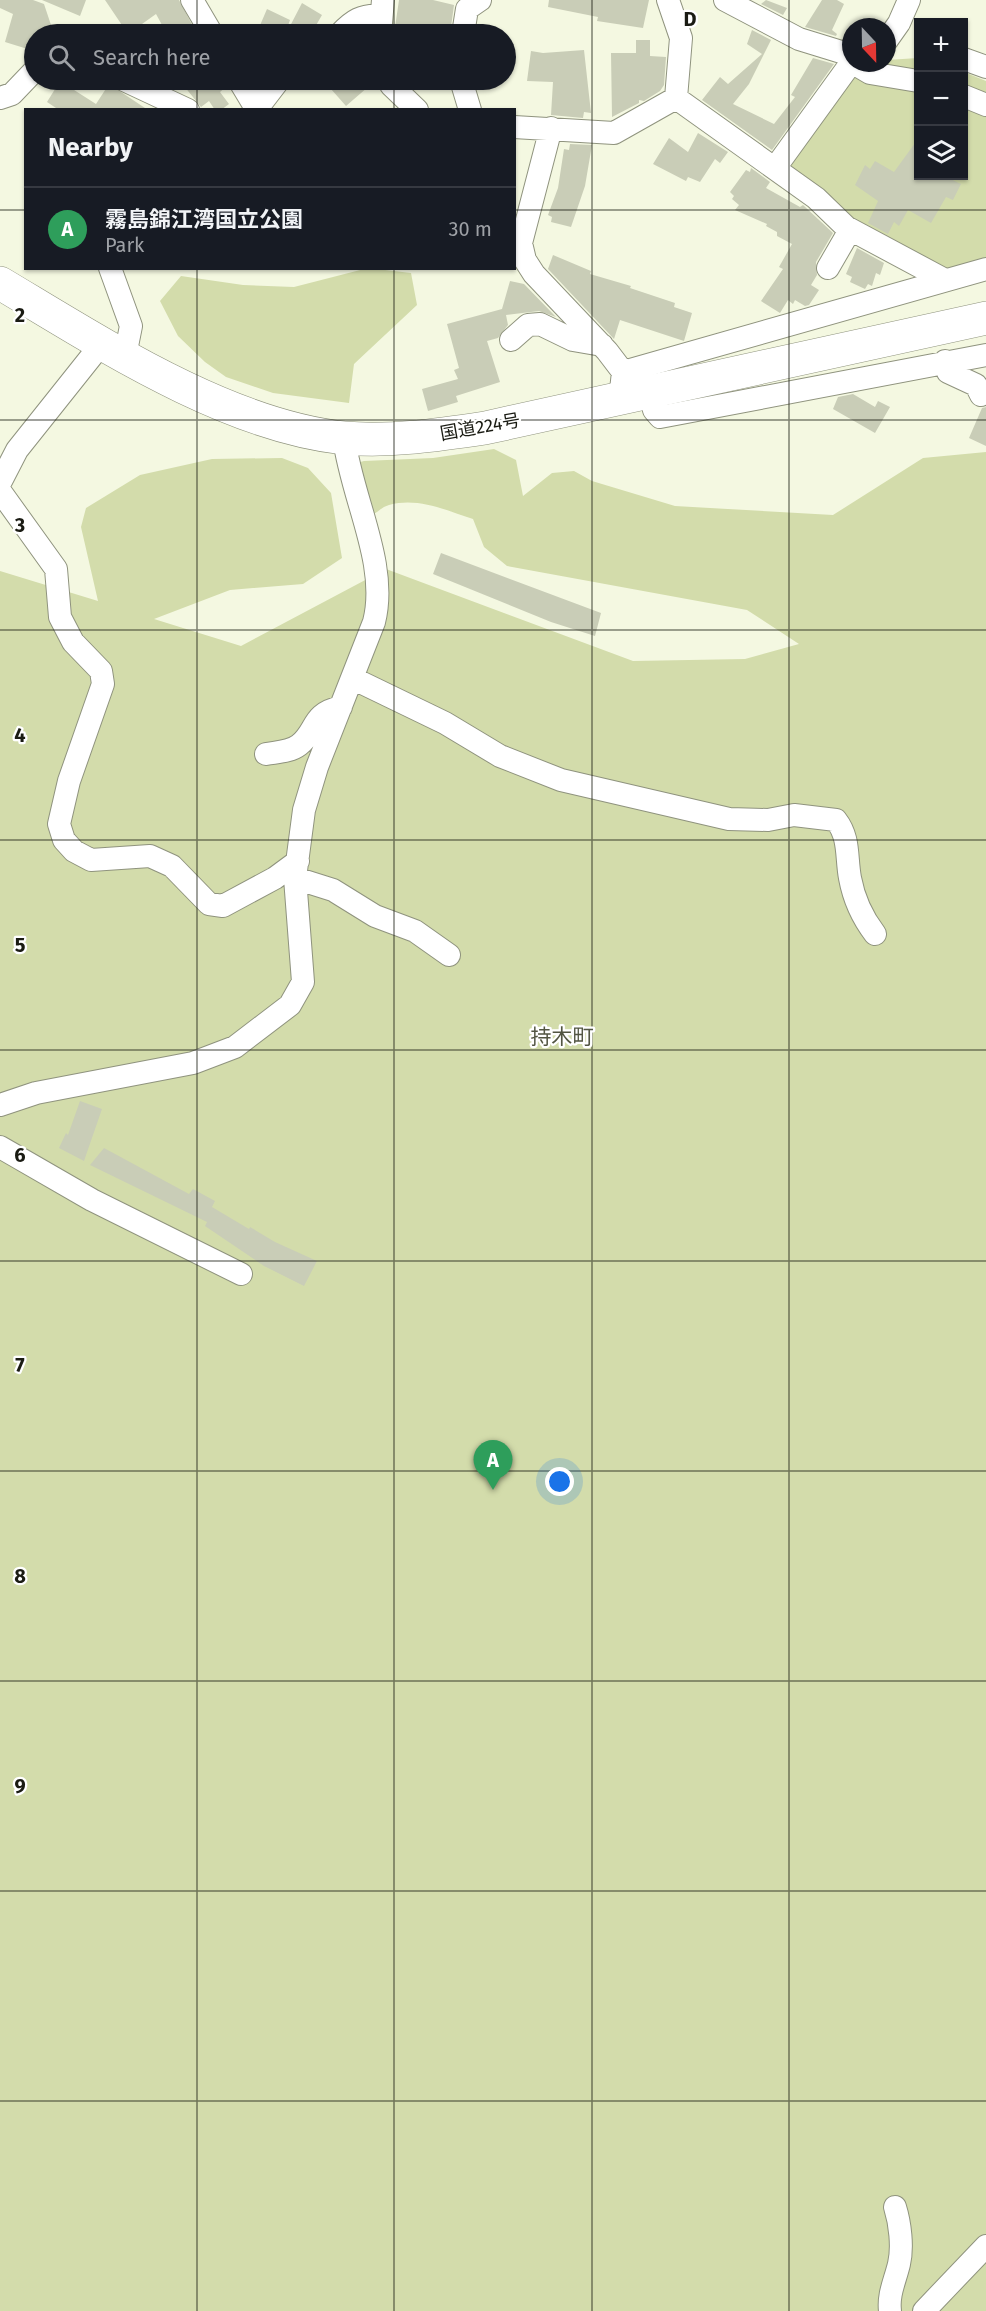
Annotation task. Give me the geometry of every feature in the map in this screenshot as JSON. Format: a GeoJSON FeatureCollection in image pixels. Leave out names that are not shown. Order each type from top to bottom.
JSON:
{"type":"FeatureCollection","features":[{"type":"Feature","properties":{"kind":"highway","name":"国道224号"},"geometry":{"type":"LineString","coordinates":[[0,283],[114,349],[219,402],[264,420],[344,438],[414,438],[485,428],[631,388],[986,318]]}},
{"type":"Feature","properties":{"kind":"street"},"geometry":{"type":"LineString","coordinates":[[192,0],[206,24]]}},
{"type":"Feature","properties":{"kind":"street"},"geometry":{"type":"LineString","coordinates":[[465,24],[467,9],[480,0]]}},
{"type":"Feature","properties":{"kind":"street"},"geometry":{"type":"LineString","coordinates":[[668,0],[681,38],[676,98]]}},
{"type":"Feature","properties":{"kind":"street"},"geometry":{"type":"LineString","coordinates":[[725,0],[799,39],[842,52]]}},
{"type":"Feature","properties":{"kind":"street"},"geometry":{"type":"LineString","coordinates":[[896,27],[909,0]]}},
{"type":"Feature","properties":{"kind":"street"},"geometry":{"type":"LineString","coordinates":[[352,24],[359,18],[370,15],[381,17]]}},
{"type":"Feature","properties":{"kind":"street"},"geometry":{"type":"LineString","coordinates":[[968,61],[986,67]]}},
{"type":"Feature","properties":{"kind":"street"},"geometry":{"type":"LineString","coordinates":[[775,168],[845,72]]}},
{"type":"Feature","properties":{"kind":"street"},"geometry":{"type":"LineString","coordinates":[[868,72],[914,80]]}},
{"type":"Feature","properties":{"kind":"street"},"geometry":{"type":"LineString","coordinates":[[0,98],[12,94],[24,81]]}},
{"type":"Feature","properties":{"kind":"street"},"geometry":{"type":"LineString","coordinates":[[145,90],[184,108]]}},
{"type":"Feature","properties":{"kind":"street"},"geometry":{"type":"LineString","coordinates":[[245,90],[255,108]]}},
{"type":"Feature","properties":{"kind":"street"},"geometry":{"type":"LineString","coordinates":[[257,108],[271,90]]}},
{"type":"Feature","properties":{"kind":"street"},"geometry":{"type":"LineString","coordinates":[[464,90],[469,108]]}},
{"type":"Feature","properties":{"kind":"street"},"geometry":{"type":"LineString","coordinates":[[516,127],[614,133],[676,98]]}},
{"type":"Feature","properties":{"kind":"street"},"geometry":{"type":"LineString","coordinates":[[676,98],[816,198],[850,230],[945,280]]}},
{"type":"Feature","properties":{"kind":"street"},"geometry":{"type":"LineString","coordinates":[[968,98],[986,105]]}},
{"type":"Feature","properties":{"kind":"street"},"geometry":{"type":"LineString","coordinates":[[551,129],[521,243],[525,260],[534,274],[602,345],[631,388],[660,417],[986,355]]}},
{"type":"Feature","properties":{"kind":"street"},"geometry":{"type":"LineString","coordinates":[[828,268],[850,230]]}},
{"type":"Feature","properties":{"kind":"street"},"geometry":{"type":"LineString","coordinates":[[631,388],[945,280],[986,269]]}},
{"type":"Feature","properties":{"kind":"street"},"geometry":{"type":"LineString","coordinates":[[0,483],[17,450],[114,349],[131,326],[111,270]]}},
{"type":"Feature","properties":{"kind":"street"},"geometry":{"type":"LineString","coordinates":[[511,340],[528,326],[540,324],[573,340],[602,345]]}},
{"type":"Feature","properties":{"kind":"street"},"geometry":{"type":"LineString","coordinates":[[945,362],[948,372],[976,385],[981,395]]}},
{"type":"Feature","properties":{"kind":"street"},"geometry":{"type":"LineString","coordinates":[[0,1105],[36,1093],[193,1063],[236,1047],[290,1005],[303,982],[297,870],[304,810],[317,767],[380,601],[376,570],[347,462],[344,438]]}},
{"type":"Feature","properties":{"kind":"street"},"geometry":{"type":"LineString","coordinates":[[0,491],[56,569],[60,617],[73,642],[101,672],[103,684],[69,781],[59,824],[64,840],[74,851],[91,860],[150,856],[172,866],[209,904],[224,906],[274,878],[297,870],[375,916],[416,931],[449,955]]}},
{"type":"Feature","properties":{"kind":"street"},"geometry":{"type":"LineString","coordinates":[[352,678],[445,723],[501,756],[561,780],[729,819],[768,820],[794,815],[836,820],[846,833],[850,879],[861,915],[875,934]]}},
{"type":"Feature","properties":{"kind":"street"},"geometry":{"type":"LineString","coordinates":[[266,754],[282,752],[299,745],[316,720],[328,710],[341,707]]}},
{"type":"Feature","properties":{"kind":"street"},"geometry":{"type":"LineString","coordinates":[[0,1147],[92,1200],[241,1274]]}},
{"type":"Feature","properties":{"kind":"street"},"geometry":{"type":"LineString","coordinates":[[890,2311],[889,2298],[900,2262],[899,2220],[895,2207]]}},
{"type":"Feature","properties":{"kind":"street"},"geometry":{"type":"LineString","coordinates":[[924,2311],[986,2246]]}},
{"type":"Feature","properties":{"kind":"green space"},"geometry":{"type":"Polygon","coordinates":[[[914,58],[914,180],[968,180],[968,74],[986,81],[986,258],[945,270],[882,239],[781,166],[849,72],[896,72],[896,59],[914,58]]]}},
{"type":"Feature","properties":{"kind":"green space"},"geometry":{"type":"Polygon","coordinates":[[[360,270],[411,273],[417,305],[354,364],[349,403],[273,393],[226,377],[205,362],[178,336],[160,301],[181,276],[243,285],[294,287],[360,270]]]}},
{"type":"Feature","properties":{"kind":"green space"},"geometry":{"type":"Polygon","coordinates":[[[494,449],[516,460],[523,496],[552,473],[574,471],[592,481],[675,506],[833,515],[923,458],[986,452],[986,2311],[0,2311],[0,571],[98,601],[81,527],[86,508],[140,475],[212,459],[282,458],[308,468],[331,493],[342,558],[303,584],[230,590],[154,619],[241,646],[386,569],[633,661],[745,659],[799,644],[747,610],[507,566],[484,547],[473,519],[442,509],[421,504],[400,503],[386,506],[369,516],[353,464],[364,461],[433,458],[494,449]]]}},
{"type":"Feature","properties":{"kind":"building"},"geometry":{"type":"Polygon","coordinates":[[[0,0],[33,0],[44,4],[51,24],[24,24],[24,48],[5,42],[13,14],[0,8],[0,0]]]}},
{"type":"Feature","properties":{"kind":"building"},"geometry":{"type":"Polygon","coordinates":[[[42,0],[86,0],[80,16],[42,0]]]}},
{"type":"Feature","properties":{"kind":"building"},"geometry":{"type":"Polygon","coordinates":[[[105,0],[179,0],[192,24],[162,24],[156,14],[142,24],[121,24],[105,0]]]}},
{"type":"Feature","properties":{"kind":"building"},"geometry":{"type":"Polygon","coordinates":[[[399,0],[433,0],[454,5],[451,24],[395,24],[399,0]]]}},
{"type":"Feature","properties":{"kind":"building"},"geometry":{"type":"Polygon","coordinates":[[[549,0],[649,0],[643,28],[597,21],[598,17],[548,7],[549,0]]]}},
{"type":"Feature","properties":{"kind":"building"},"geometry":{"type":"Polygon","coordinates":[[[766,0],[787,8],[783,15],[761,4],[766,0]]]}},
{"type":"Feature","properties":{"kind":"building"},"geometry":{"type":"Polygon","coordinates":[[[822,0],[837,0],[844,4],[832,30],[837,34],[836,36],[805,27],[822,0]]]}},
{"type":"Feature","properties":{"kind":"building"},"geometry":{"type":"Polygon","coordinates":[[[302,3],[322,15],[317,24],[291,24],[302,3]]]}},
{"type":"Feature","properties":{"kind":"building"},"geometry":{"type":"Polygon","coordinates":[[[267,9],[290,20],[289,24],[261,24],[267,9]]]}},
{"type":"Feature","properties":{"kind":"building"},"geometry":{"type":"Polygon","coordinates":[[[752,30],[771,40],[749,84],[733,104],[774,124],[795,97],[791,95],[813,58],[834,64],[772,150],[702,100],[720,77],[728,84],[762,54],[747,44],[752,30]]]}},
{"type":"Feature","properties":{"kind":"building"},"geometry":{"type":"Polygon","coordinates":[[[636,40],[650,40],[650,56],[666,57],[664,85],[660,91],[644,101],[639,100],[639,103],[612,117],[611,53],[636,53],[636,40]]]}},
{"type":"Feature","properties":{"kind":"building"},"geometry":{"type":"Polygon","coordinates":[[[584,50],[591,113],[584,112],[583,118],[551,115],[553,82],[527,81],[531,51],[543,53],[584,50]]]}},
{"type":"Feature","properties":{"kind":"building"},"geometry":{"type":"Polygon","coordinates":[[[54,90],[74,90],[96,104],[105,90],[118,90],[145,108],[56,108],[47,102],[54,90]]]}},
{"type":"Feature","properties":{"kind":"building"},"geometry":{"type":"Polygon","coordinates":[[[187,90],[222,90],[220,92],[229,104],[224,108],[214,108],[209,101],[201,107],[187,90]]]}},
{"type":"Feature","properties":{"kind":"building"},"geometry":{"type":"Polygon","coordinates":[[[332,90],[365,90],[346,106],[332,90]]]}},
{"type":"Feature","properties":{"kind":"building"},"geometry":{"type":"Polygon","coordinates":[[[698,133],[728,152],[720,163],[715,159],[700,182],[688,177],[686,181],[653,164],[669,138],[688,152],[698,133]]]}},
{"type":"Feature","properties":{"kind":"building"},"geometry":{"type":"Polygon","coordinates":[[[570,144],[592,145],[585,186],[571,227],[551,222],[552,217],[548,215],[558,188],[564,149],[569,150],[570,144]]]}},
{"type":"Feature","properties":{"kind":"building"},"geometry":{"type":"Polygon","coordinates":[[[914,144],[914,180],[952,180],[961,184],[953,200],[946,197],[931,223],[908,210],[899,226],[894,222],[888,234],[868,223],[878,201],[855,185],[865,165],[870,169],[875,161],[894,172],[914,144]]]}},
{"type":"Feature","properties":{"kind":"building"},"geometry":{"type":"Polygon","coordinates":[[[751,168],[770,182],[766,188],[800,207],[803,205],[833,233],[816,262],[817,275],[811,285],[819,290],[809,305],[805,306],[795,300],[793,304],[788,300],[780,313],[761,301],[783,269],[779,267],[792,244],[777,236],[777,232],[766,226],[767,224],[735,210],[739,205],[732,199],[734,196],[730,192],[746,170],[750,172],[751,168]]]}},
{"type":"Feature","properties":{"kind":"building"},"geometry":{"type":"Polygon","coordinates":[[[857,248],[884,263],[880,275],[876,273],[872,286],[868,284],[865,289],[850,282],[852,277],[846,274],[857,248]]]}},
{"type":"Feature","properties":{"kind":"building"},"geometry":{"type":"Polygon","coordinates":[[[553,255],[591,271],[590,274],[631,286],[630,288],[675,303],[674,307],[692,313],[684,341],[620,320],[614,339],[548,269],[553,255]]]}},
{"type":"Feature","properties":{"kind":"building"},"geometry":{"type":"Polygon","coordinates":[[[510,281],[524,284],[556,317],[539,311],[506,315],[508,325],[498,338],[487,341],[500,382],[456,396],[458,402],[428,411],[422,389],[458,379],[454,370],[459,368],[447,324],[502,309],[510,281]]]}},
{"type":"Feature","properties":{"kind":"building"},"geometry":{"type":"Polygon","coordinates":[[[853,394],[875,407],[878,401],[890,407],[875,433],[833,409],[838,397],[853,394]]]}},
{"type":"Feature","properties":{"kind":"building"},"geometry":{"type":"Polygon","coordinates":[[[986,407],[986,446],[969,438],[982,408],[986,407]]]}},
{"type":"Feature","properties":{"kind":"building"},"geometry":{"type":"Polygon","coordinates":[[[441,553],[601,613],[595,636],[551,622],[433,574],[441,553]]]}},
{"type":"Feature","properties":{"kind":"building"},"geometry":{"type":"Polygon","coordinates":[[[80,1101],[102,1109],[84,1161],[59,1148],[66,1133],[68,1135],[80,1101]]]}},
{"type":"Feature","properties":{"kind":"building"},"geometry":{"type":"Polygon","coordinates":[[[104,1148],[189,1194],[193,1189],[215,1201],[212,1207],[249,1229],[250,1227],[275,1242],[317,1261],[304,1286],[264,1266],[205,1226],[207,1222],[90,1165],[104,1148]]]}},
{"type":"Feature","properties":{"kind":"place","name":"霧島錦江湾国立公園"},"geometry":{"type":"Point","coordinates":[493,1490]}},
{"type":"Feature","properties":{"kind":"district","name":"持木町"},"geometry":{"type":"Point","coordinates":[562,1037]}}]}
